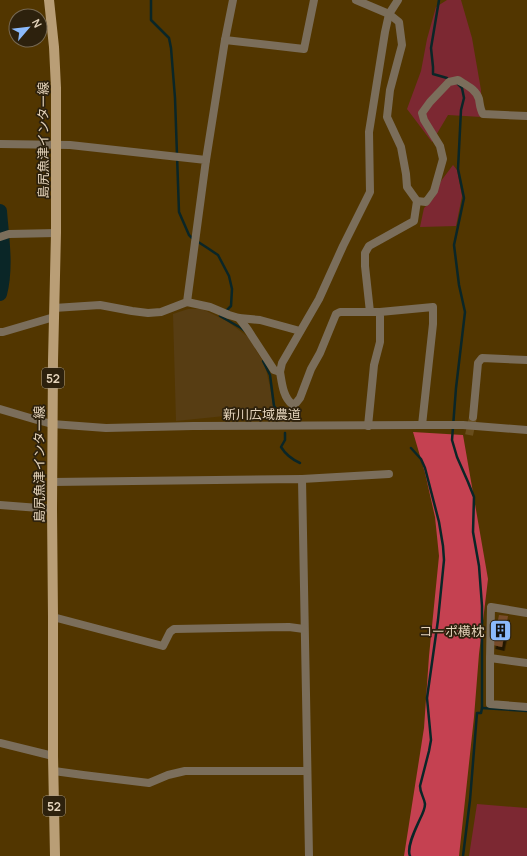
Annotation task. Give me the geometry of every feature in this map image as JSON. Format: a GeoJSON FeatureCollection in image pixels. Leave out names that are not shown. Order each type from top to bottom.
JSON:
{"type":"FeatureCollection","features":[{"type":"Feature","properties":{"kind":"main road","name":"島尻魚津インター線"},"geometry":{"type":"LineString","coordinates":[[49,0],[54,47],[56,88],[56,233],[52,424],[53,756],[55,856]]}},
{"type":"Feature","properties":{"kind":"street"},"geometry":{"type":"LineString","coordinates":[[187,302],[206,160],[225,40],[233,0]]}},
{"type":"Feature","properties":{"kind":"street"},"geometry":{"type":"LineString","coordinates":[[225,40],[304,49],[314,0]]}},
{"type":"Feature","properties":{"kind":"street"},"geometry":{"type":"LineString","coordinates":[[356,0],[389,14],[399,22],[402,45],[390,90],[387,117],[401,147],[407,187],[417,201],[414,221],[369,246],[365,253],[370,312]]}},
{"type":"Feature","properties":{"kind":"street"},"geometry":{"type":"LineString","coordinates":[[398,0],[389,14],[385,32],[369,132],[370,192],[318,299],[282,363],[280,372],[285,397],[288,402],[292,404],[296,403],[300,398],[311,369],[320,353],[336,314],[340,312],[380,312],[432,307],[433,324],[422,425]]}},
{"type":"Feature","properties":{"kind":"street"},"geometry":{"type":"LineString","coordinates":[[417,201],[426,202],[434,191],[443,159],[440,146],[424,120],[422,113],[449,82],[458,80],[471,87],[479,99],[480,110],[483,114],[527,116]]}},
{"type":"Feature","properties":{"kind":"street"},"geometry":{"type":"LineString","coordinates":[[0,144],[70,145],[206,160]]}},
{"type":"Feature","properties":{"kind":"street"},"geometry":{"type":"LineString","coordinates":[[0,237],[9,234],[56,233]]}},
{"type":"Feature","properties":{"kind":"street"},"geometry":{"type":"LineString","coordinates":[[0,332],[54,313],[100,305],[148,313],[161,312],[187,302],[210,306],[239,318],[260,320],[300,331]]}},
{"type":"Feature","properties":{"kind":"street"},"geometry":{"type":"LineString","coordinates":[[368,426],[374,365],[380,342],[380,312]]}},
{"type":"Feature","properties":{"kind":"street"},"geometry":{"type":"LineString","coordinates":[[239,318],[274,370],[280,372]]}},
{"type":"Feature","properties":{"kind":"street"},"geometry":{"type":"LineString","coordinates":[[473,417],[478,363],[482,358],[527,360]]}},
{"type":"Feature","properties":{"kind":"street","name":"新川広域農道"},"geometry":{"type":"LineString","coordinates":[[0,408],[52,424],[106,428],[193,426],[458,425],[527,430]]}},
{"type":"Feature","properties":{"kind":"street"},"geometry":{"type":"LineString","coordinates":[[52,482],[302,479],[389,474]]}},
{"type":"Feature","properties":{"kind":"street"},"geometry":{"type":"LineString","coordinates":[[302,479],[309,856]]}},
{"type":"Feature","properties":{"kind":"street"},"geometry":{"type":"LineString","coordinates":[[0,505],[52,509]]}},
{"type":"Feature","properties":{"kind":"street"},"geometry":{"type":"LineString","coordinates":[[527,613],[491,608],[490,658],[490,704],[527,707]]}},
{"type":"Feature","properties":{"kind":"street"},"geometry":{"type":"LineString","coordinates":[[53,617],[163,646],[170,632],[174,629],[304,629]]}},
{"type":"Feature","properties":{"kind":"street"},"geometry":{"type":"LineString","coordinates":[[490,658],[527,663]]}},
{"type":"Feature","properties":{"kind":"street"},"geometry":{"type":"LineString","coordinates":[[0,743],[53,756]]}},
{"type":"Feature","properties":{"kind":"street"},"geometry":{"type":"LineString","coordinates":[[54,771],[149,782],[185,771],[307,771]]}},
{"type":"Feature","properties":{"kind":"shaded area"},"geometry":{"type":"Polygon","coordinates":[[[447,0],[461,0],[472,38],[481,90],[482,117],[448,115],[432,142],[407,109],[421,71],[427,39],[436,7],[447,0]]]}},
{"type":"Feature","properties":{"kind":"shaded area"},"geometry":{"type":"Polygon","coordinates":[[[453,165],[457,170],[462,196],[456,226],[420,227],[424,208],[434,198],[441,181],[453,165]]]}},
{"type":"Feature","properties":{"kind":"shaded area"},"geometry":{"type":"Polygon","coordinates":[[[188,309],[202,309],[227,321],[248,337],[265,365],[274,411],[176,421],[173,314],[188,309]]]}},
{"type":"Feature","properties":{"kind":"shaded area"},"geometry":{"type":"Polygon","coordinates":[[[413,432],[463,435],[488,579],[459,856],[404,856],[424,728],[429,656],[439,556],[435,517],[425,473],[413,432]]]}},
{"type":"Feature","properties":{"kind":"shaded area"},"geometry":{"type":"Polygon","coordinates":[[[477,804],[527,808],[527,856],[469,856],[477,804]]]}},
{"type":"Feature","properties":{"kind":"building","name":"コーポ横枕"},"geometry":{"type":"Polygon","coordinates":[[[499,615],[508,616],[502,647],[493,645],[499,615]]]}},
{"type":"Feature","properties":{"kind":"waterway"},"geometry":{"type":"LineString","coordinates":[[151,0],[151,20],[169,38],[171,48],[175,98],[179,212],[189,235],[218,255],[229,276],[232,289],[231,306],[226,311]]}},
{"type":"Feature","properties":{"kind":"waterway"},"geometry":{"type":"LineString","coordinates":[[439,0],[431,48],[433,74],[447,78]]}},
{"type":"Feature","properties":{"kind":"waterway"},"geometry":{"type":"LineString","coordinates":[[458,84],[462,88],[464,98],[461,110],[458,169],[464,198],[454,245],[459,285],[465,312],[456,388],[452,440],[457,457],[474,497],[473,532],[479,566],[482,606],[482,708],[481,713],[477,713],[470,800],[463,856]]}},
{"type":"Feature","properties":{"kind":"waterway"},"geometry":{"type":"LineString","coordinates":[[0,211],[4,263],[0,294]]}},
{"type":"Feature","properties":{"kind":"waterway"},"geometry":{"type":"LineString","coordinates":[[222,314],[220,316],[245,331]]}},
{"type":"Feature","properties":{"kind":"waterway"},"geometry":{"type":"LineString","coordinates":[[263,361],[270,375],[274,406],[284,417],[284,419]]}},
{"type":"Feature","properties":{"kind":"waterway"},"geometry":{"type":"LineString","coordinates":[[285,433],[285,440],[281,447],[289,456],[300,463]]}},
{"type":"Feature","properties":{"kind":"waterway"},"geometry":{"type":"LineString","coordinates":[[410,856],[410,843],[425,806],[420,786],[431,740],[427,698],[438,620],[444,560],[439,522],[425,468],[421,459],[411,448]]}},
{"type":"Feature","properties":{"kind":"waterway"},"geometry":{"type":"LineString","coordinates":[[482,708],[527,711]]}},
{"type":"Feature","properties":{"kind":"tunnel"},"geometry":{"type":"LineString","coordinates":[[469,435],[473,417]]}},
{"type":"Feature","properties":{"kind":"place","name":"コーポ横枕"},"geometry":{"type":"Point","coordinates":[500,631]}}]}
